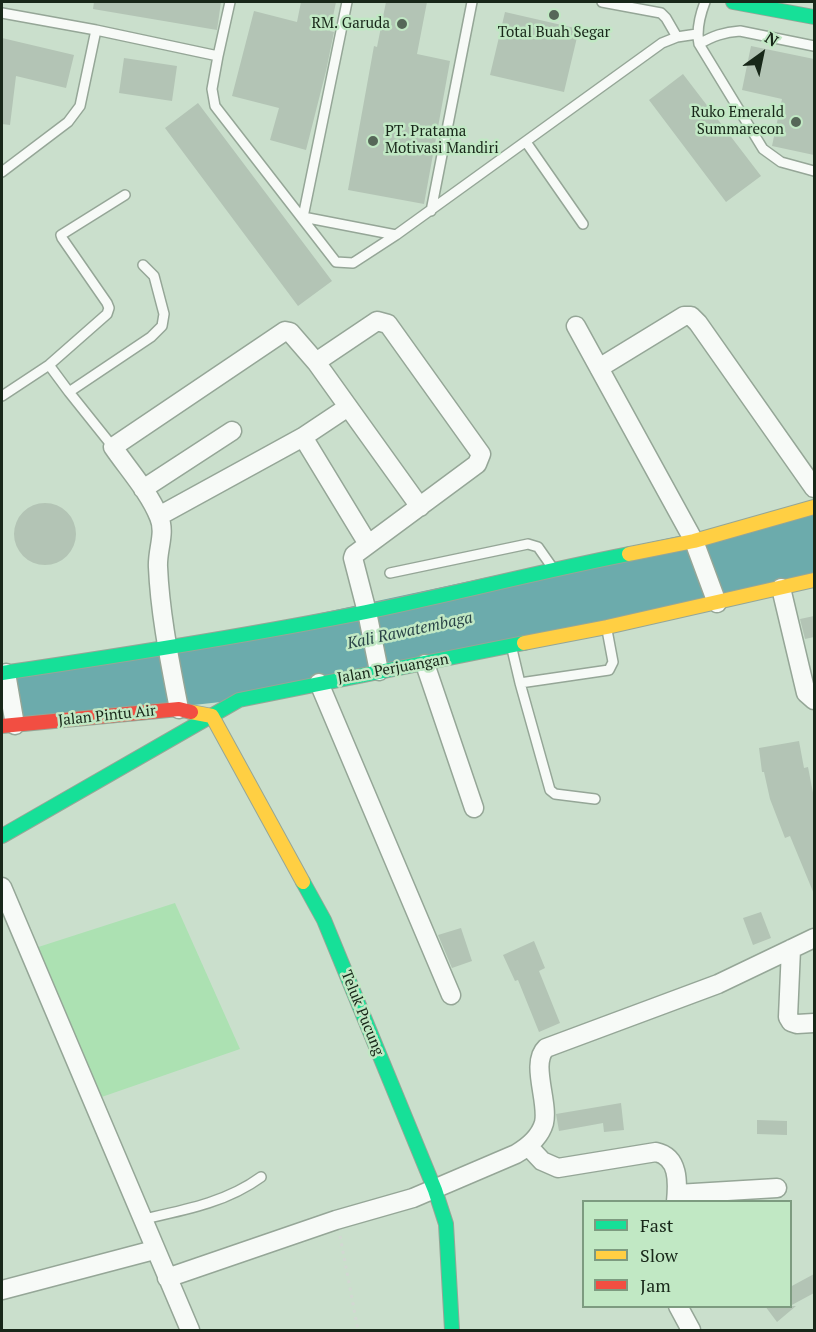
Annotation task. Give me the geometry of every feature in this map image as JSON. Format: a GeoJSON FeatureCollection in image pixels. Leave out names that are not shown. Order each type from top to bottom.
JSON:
{"type":"FeatureCollection","features":[{"type":"Feature","properties":{"kind":"street"},"geometry":{"type":"LineString","coordinates":[[733,2],[814,17]]}},
{"type":"Feature","properties":{"kind":"street"},"geometry":{"type":"LineString","coordinates":[[599,368],[684,316],[691,316],[705,332],[814,488]]}},
{"type":"Feature","properties":{"kind":"street"},"geometry":{"type":"LineString","coordinates":[[316,362],[377,321],[388,324],[481,454],[477,464],[357,551],[353,558],[378,665]]}},
{"type":"Feature","properties":{"kind":"street"},"geometry":{"type":"LineString","coordinates":[[576,326],[696,547],[714,595]]}},
{"type":"Feature","properties":{"kind":"street"},"geometry":{"type":"LineString","coordinates":[[179,709],[167,647],[158,566],[162,527],[159,516],[143,489],[113,447],[285,331],[295,335],[316,362],[420,507]]}},
{"type":"Feature","properties":{"kind":"street"},"geometry":{"type":"LineString","coordinates":[[159,516],[303,437],[348,407]]}},
{"type":"Feature","properties":{"kind":"street"},"geometry":{"type":"LineString","coordinates":[[143,489],[232,431]]}},
{"type":"Feature","properties":{"kind":"street"},"geometry":{"type":"LineString","coordinates":[[303,437],[368,544]]}},
{"type":"Feature","properties":{"kind":"street"},"geometry":{"type":"LineString","coordinates":[[10,721],[5,675],[368,616],[553,569],[696,547],[814,507]]}},
{"type":"Feature","properties":{"kind":"street","name":"Jalan Perjuangan"},"geometry":{"type":"LineString","coordinates":[[2,836],[239,700],[319,683],[378,665],[425,664],[607,627],[714,595],[781,588],[814,580]]}},
{"type":"Feature","properties":{"kind":"street"},"geometry":{"type":"LineString","coordinates":[[781,588],[806,693],[814,700]]}},
{"type":"Feature","properties":{"kind":"street"},"geometry":{"type":"LineString","coordinates":[[425,664],[474,808]]}},
{"type":"Feature","properties":{"kind":"street"},"geometry":{"type":"LineString","coordinates":[[319,683],[451,995]]}},
{"type":"Feature","properties":{"kind":"street","name":"Jalan Pintu Air"},"geometry":{"type":"LineString","coordinates":[[10,721],[179,709],[212,716]]}},
{"type":"Feature","properties":{"kind":"street","name":"Teluk Pucung"},"geometry":{"type":"LineString","coordinates":[[212,716],[324,920],[435,1190],[446,1224],[452,1330]]}},
{"type":"Feature","properties":{"kind":"street"},"geometry":{"type":"LineString","coordinates":[[2,887],[144,1219],[154,1250],[190,1330]]}},
{"type":"Feature","properties":{"kind":"street"},"geometry":{"type":"LineString","coordinates":[[167,1278],[336,1220],[413,1198],[516,1154],[537,1137],[544,1122],[539,1057],[546,1048],[718,984],[814,938]]}},
{"type":"Feature","properties":{"kind":"street"},"geometry":{"type":"LineString","coordinates":[[791,949],[788,1017],[791,1022],[797,1024],[814,1023]]}},
{"type":"Feature","properties":{"kind":"street"},"geometry":{"type":"LineString","coordinates":[[528,1146],[542,1161],[558,1168],[656,1152],[663,1154],[674,1166],[676,1198],[777,1188]]}},
{"type":"Feature","properties":{"kind":"street"},"geometry":{"type":"LineString","coordinates":[[2,1290],[154,1250]]}},
{"type":"Feature","properties":{"kind":"street"},"geometry":{"type":"LineString","coordinates":[[679,1308],[691,1330]]}},
{"type":"Feature","properties":{"kind":"lane"},"geometry":{"type":"LineString","coordinates":[[230,2],[212,89],[215,106],[336,262],[353,263],[396,235],[662,43],[677,38],[698,39],[740,31],[814,46]]}},
{"type":"Feature","properties":{"kind":"lane"},"geometry":{"type":"LineString","coordinates":[[303,217],[347,2]]}},
{"type":"Feature","properties":{"kind":"lane"},"geometry":{"type":"LineString","coordinates":[[431,211],[472,2]]}},
{"type":"Feature","properties":{"kind":"lane"},"geometry":{"type":"LineString","coordinates":[[602,2],[661,14],[666,18],[677,38]]}},
{"type":"Feature","properties":{"kind":"lane"},"geometry":{"type":"LineString","coordinates":[[705,2],[700,14],[698,39],[763,149],[781,162],[814,171]]}},
{"type":"Feature","properties":{"kind":"lane"},"geometry":{"type":"LineString","coordinates":[[2,13],[96,30],[218,57]]}},
{"type":"Feature","properties":{"kind":"lane"},"geometry":{"type":"LineString","coordinates":[[2,172],[68,122],[80,106],[96,30]]}},
{"type":"Feature","properties":{"kind":"lane"},"geometry":{"type":"LineString","coordinates":[[526,141],[583,224]]}},
{"type":"Feature","properties":{"kind":"lane"},"geometry":{"type":"LineString","coordinates":[[2,396],[50,365],[107,314],[109,308],[107,303],[62,235],[125,195]]}},
{"type":"Feature","properties":{"kind":"lane"},"geometry":{"type":"LineString","coordinates":[[303,217],[396,235]]}},
{"type":"Feature","properties":{"kind":"lane"},"geometry":{"type":"LineString","coordinates":[[69,392],[151,337],[162,326],[164,314],[154,276],[143,265]]}},
{"type":"Feature","properties":{"kind":"lane"},"geometry":{"type":"LineString","coordinates":[[50,365],[113,447]]}},
{"type":"Feature","properties":{"kind":"lane"},"geometry":{"type":"LineString","coordinates":[[390,573],[528,544],[538,547],[553,569]]}},
{"type":"Feature","properties":{"kind":"lane"},"geometry":{"type":"LineString","coordinates":[[520,683],[609,670],[613,662],[607,627]]}},
{"type":"Feature","properties":{"kind":"lane"},"geometry":{"type":"LineString","coordinates":[[512,647],[550,790],[555,794],[595,799]]}},
{"type":"Feature","properties":{"kind":"lane"},"geometry":{"type":"LineString","coordinates":[[144,1219],[216,1201],[237,1193],[261,1177]]}},
{"type":"Feature","properties":{"kind":"path"},"geometry":{"type":"LineString","coordinates":[[336,1220],[358,1330]]}},
{"type":"Feature","properties":{"kind":"green space"},"geometry":{"type":"Polygon","coordinates":[[[175,903],[240,1049],[93,1100],[29,950],[175,903]]]}},
{"type":"Feature","properties":{"kind":"water","name":"Kali Rawatembaga"},"geometry":{"type":"Polygon","coordinates":[[[814,507],[814,580],[239,700],[2,726],[2,673],[126,655],[814,507]]]}},
{"type":"Feature","properties":{"kind":"building"},"geometry":{"type":"Polygon","coordinates":[[[94,2],[221,2],[217,30],[93,9],[94,2]]]}},
{"type":"Feature","properties":{"kind":"building"},"geometry":{"type":"Polygon","coordinates":[[[301,2],[336,2],[330,31],[334,32],[306,150],[270,140],[279,108],[232,96],[254,11],[297,22],[301,2]]]}},
{"type":"Feature","properties":{"kind":"building"},"geometry":{"type":"Polygon","coordinates":[[[386,2],[427,2],[417,54],[450,61],[424,204],[348,190],[374,46],[377,47],[386,2]]]}},
{"type":"Feature","properties":{"kind":"building"},"geometry":{"type":"Polygon","coordinates":[[[505,12],[579,29],[564,92],[490,75],[505,12]]]}},
{"type":"Feature","properties":{"kind":"building"},"geometry":{"type":"Polygon","coordinates":[[[2,38],[74,55],[66,88],[16,76],[10,125],[2,124],[2,38]]]}},
{"type":"Feature","properties":{"kind":"building","name":"Ruko Emerald Summarecon"},"geometry":{"type":"Polygon","coordinates":[[[751,46],[814,59],[814,155],[772,146],[782,99],[742,90],[751,46]]]}},
{"type":"Feature","properties":{"kind":"building"},"geometry":{"type":"Polygon","coordinates":[[[124,58],[177,66],[172,101],[119,93],[124,58]]]}},
{"type":"Feature","properties":{"kind":"building"},"geometry":{"type":"Polygon","coordinates":[[[683,74],[761,176],[726,202],[649,100],[683,74]]]}},
{"type":"Feature","properties":{"kind":"building"},"geometry":{"type":"Polygon","coordinates":[[[198,103],[332,281],[298,306],[165,128],[198,103]]]}},
{"type":"Feature","properties":{"kind":"building"},"geometry":{"type":"Polygon","coordinates":[[[45,503],[62,508],[67,512],[71,517],[76,534],[71,551],[67,556],[62,560],[45,565],[28,560],[23,556],[19,551],[14,534],[19,517],[23,512],[28,508],[45,503]]]}},
{"type":"Feature","properties":{"kind":"building"},"geometry":{"type":"Polygon","coordinates":[[[814,616],[814,637],[805,639],[800,619],[814,616]]]}},
{"type":"Feature","properties":{"kind":"building"},"geometry":{"type":"Polygon","coordinates":[[[799,741],[804,768],[808,767],[814,798],[814,894],[790,836],[785,838],[770,799],[764,772],[762,772],[759,748],[799,741]]]}},
{"type":"Feature","properties":{"kind":"building"},"geometry":{"type":"Polygon","coordinates":[[[761,912],[771,938],[753,945],[743,918],[761,912]]]}},
{"type":"Feature","properties":{"kind":"building"},"geometry":{"type":"Polygon","coordinates":[[[461,928],[472,961],[452,968],[438,935],[461,928]]]}},
{"type":"Feature","properties":{"kind":"building"},"geometry":{"type":"Polygon","coordinates":[[[534,941],[545,968],[539,971],[560,1023],[539,1032],[518,980],[515,981],[503,955],[534,941]]]}},
{"type":"Feature","properties":{"kind":"building"},"geometry":{"type":"Polygon","coordinates":[[[621,1103],[624,1130],[604,1132],[603,1123],[559,1131],[556,1114],[621,1103]]]}},
{"type":"Feature","properties":{"kind":"building"},"geometry":{"type":"Polygon","coordinates":[[[757,1120],[787,1121],[787,1135],[757,1134],[757,1120]]]}},
{"type":"Feature","properties":{"kind":"building"},"geometry":{"type":"Polygon","coordinates":[[[814,1274],[814,1293],[792,1305],[792,1286],[814,1274]]]}},
{"type":"Feature","properties":{"kind":"building"},"geometry":{"type":"Polygon","coordinates":[[[796,1306],[777,1322],[766,1308],[796,1306]]]}},
{"type":"Feature","properties":{"kind":"traffic: fast"},"geometry":{"type":"LineString","coordinates":[[733,2],[814,17]]}},
{"type":"Feature","properties":{"kind":"traffic: fast"},"geometry":{"type":"LineString","coordinates":[[2,673],[185,645],[321,621],[629,554]]}},
{"type":"Feature","properties":{"kind":"traffic: fast"},"geometry":{"type":"LineString","coordinates":[[2,836],[239,700],[524,643]]}},
{"type":"Feature","properties":{"kind":"traffic: fast"},"geometry":{"type":"LineString","coordinates":[[303,882],[324,920],[435,1190],[446,1224],[452,1330]]}},
{"type":"Feature","properties":{"kind":"traffic: slow"},"geometry":{"type":"LineString","coordinates":[[629,554],[694,541],[814,507]]}},
{"type":"Feature","properties":{"kind":"traffic: slow"},"geometry":{"type":"LineString","coordinates":[[524,643],[607,627],[814,580]]}},
{"type":"Feature","properties":{"kind":"traffic: slow"},"geometry":{"type":"LineString","coordinates":[[191,712],[212,716],[303,882]]}},
{"type":"Feature","properties":{"kind":"traffic: jam"},"geometry":{"type":"LineString","coordinates":[[2,726],[179,709],[191,712]]}},
{"type":"Feature","properties":{"kind":"place","name":"Total Buah Segar"},"geometry":{"type":"Point","coordinates":[554,15]}},
{"type":"Feature","properties":{"kind":"place","name":"RM. Garuda"},"geometry":{"type":"Point","coordinates":[402,24]}},
{"type":"Feature","properties":{"kind":"place","name":"Ruko Emerald Summarecon"},"geometry":{"type":"Point","coordinates":[796,122]}},
{"type":"Feature","properties":{"kind":"place","name":"PT. Pratama Motivasi Mandiri"},"geometry":{"type":"Point","coordinates":[373,141]}}]}
